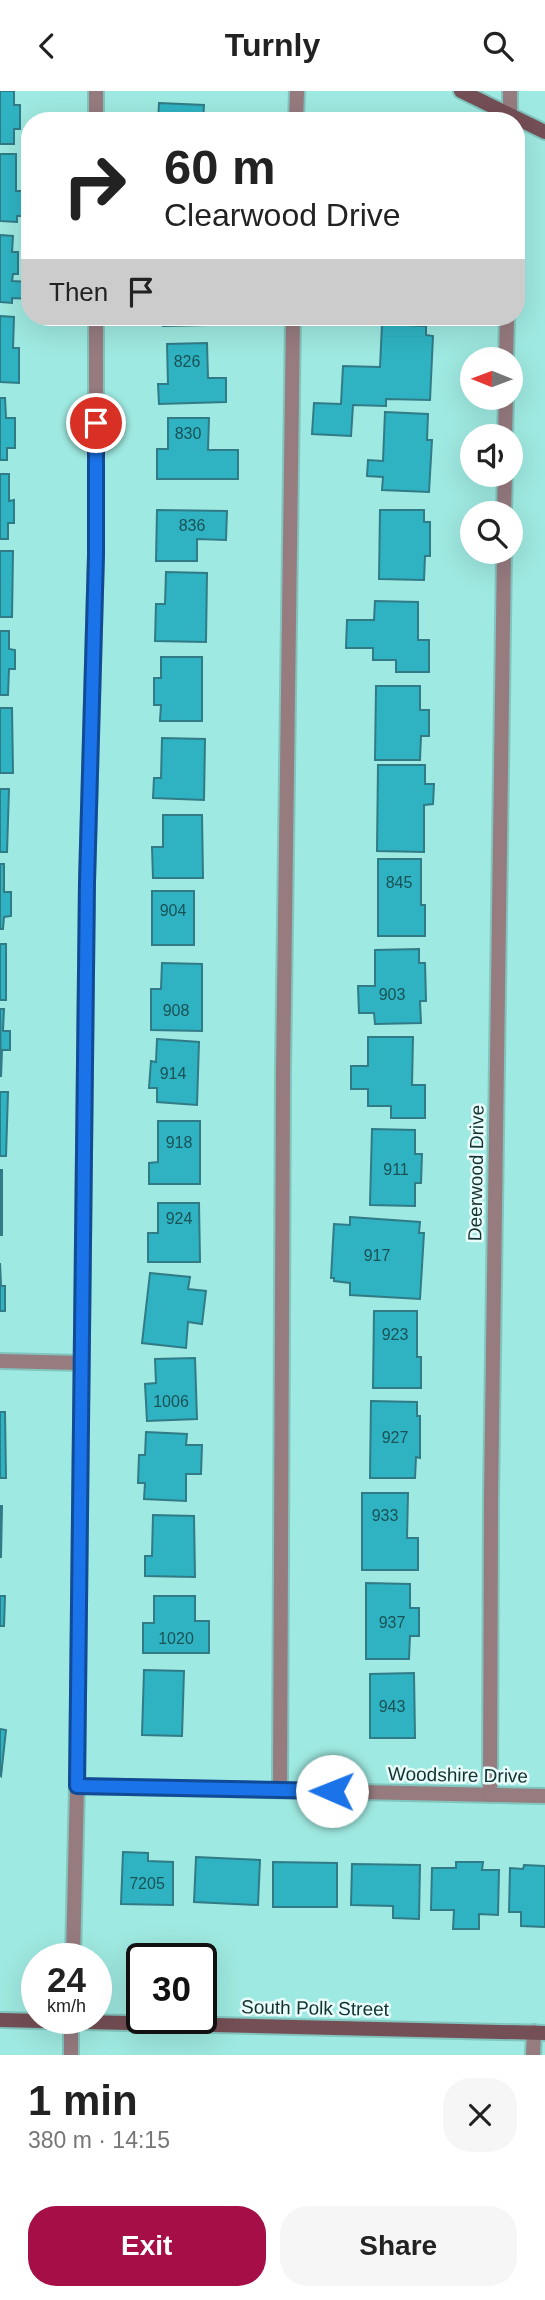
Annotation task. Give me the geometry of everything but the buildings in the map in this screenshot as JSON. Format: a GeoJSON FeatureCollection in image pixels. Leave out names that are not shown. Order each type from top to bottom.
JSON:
{"type":"FeatureCollection","features":[{"type":"Feature","properties":{"kind":"main road"},"geometry":{"type":"LineString","coordinates":[[461,91],[498,112]]}},
{"type":"Feature","properties":{"kind":"main road"},"geometry":{"type":"LineString","coordinates":[[525,125],[545,132]]}},
{"type":"Feature","properties":{"kind":"main road","name":"South Polk Street"},"geometry":{"type":"LineString","coordinates":[[0,2020],[21,2020]]}},
{"type":"Feature","properties":{"kind":"main road","name":"South Polk Street"},"geometry":{"type":"LineString","coordinates":[[112,2021],[539,2032]]}},
{"type":"Feature","properties":{"kind":"street"},"geometry":{"type":"LineString","coordinates":[[96,91],[96,112]]}},
{"type":"Feature","properties":{"kind":"street"},"geometry":{"type":"LineString","coordinates":[[296,112],[297,91]]}},
{"type":"Feature","properties":{"kind":"street"},"geometry":{"type":"LineString","coordinates":[[510,91],[510,112]]}},
{"type":"Feature","properties":{"kind":"street"},"geometry":{"type":"LineString","coordinates":[[73,1943],[87,882],[96,555],[96,326]]}},
{"type":"Feature","properties":{"kind":"street"},"geometry":{"type":"LineString","coordinates":[[280,1790],[283,1085],[293,326]]}},
{"type":"Feature","properties":{"kind":"street"},"geometry":{"type":"LineString","coordinates":[[506,347],[507,326]]}},
{"type":"Feature","properties":{"kind":"street","name":"Deerwood Drive"},"geometry":{"type":"LineString","coordinates":[[490,1794],[491,1499],[504,564]]}},
{"type":"Feature","properties":{"kind":"street"},"geometry":{"type":"LineString","coordinates":[[0,1361],[80,1363]]}},
{"type":"Feature","properties":{"kind":"street","name":"Woodshire Drive"},"geometry":{"type":"LineString","coordinates":[[77,1786],[545,1796]]}},
{"type":"Feature","properties":{"kind":"street"},"geometry":{"type":"LineString","coordinates":[[533,2055],[539,2032]]}},
{"type":"Feature","properties":{"kind":"street"},"geometry":{"type":"LineString","coordinates":[[71,2034],[71,2055]]}},
{"type":"Feature","properties":{"kind":"route"},"geometry":{"type":"LineString","coordinates":[[96,423],[96,555],[87,882],[80,1363],[77,1786],[332,1791]]}}]}
